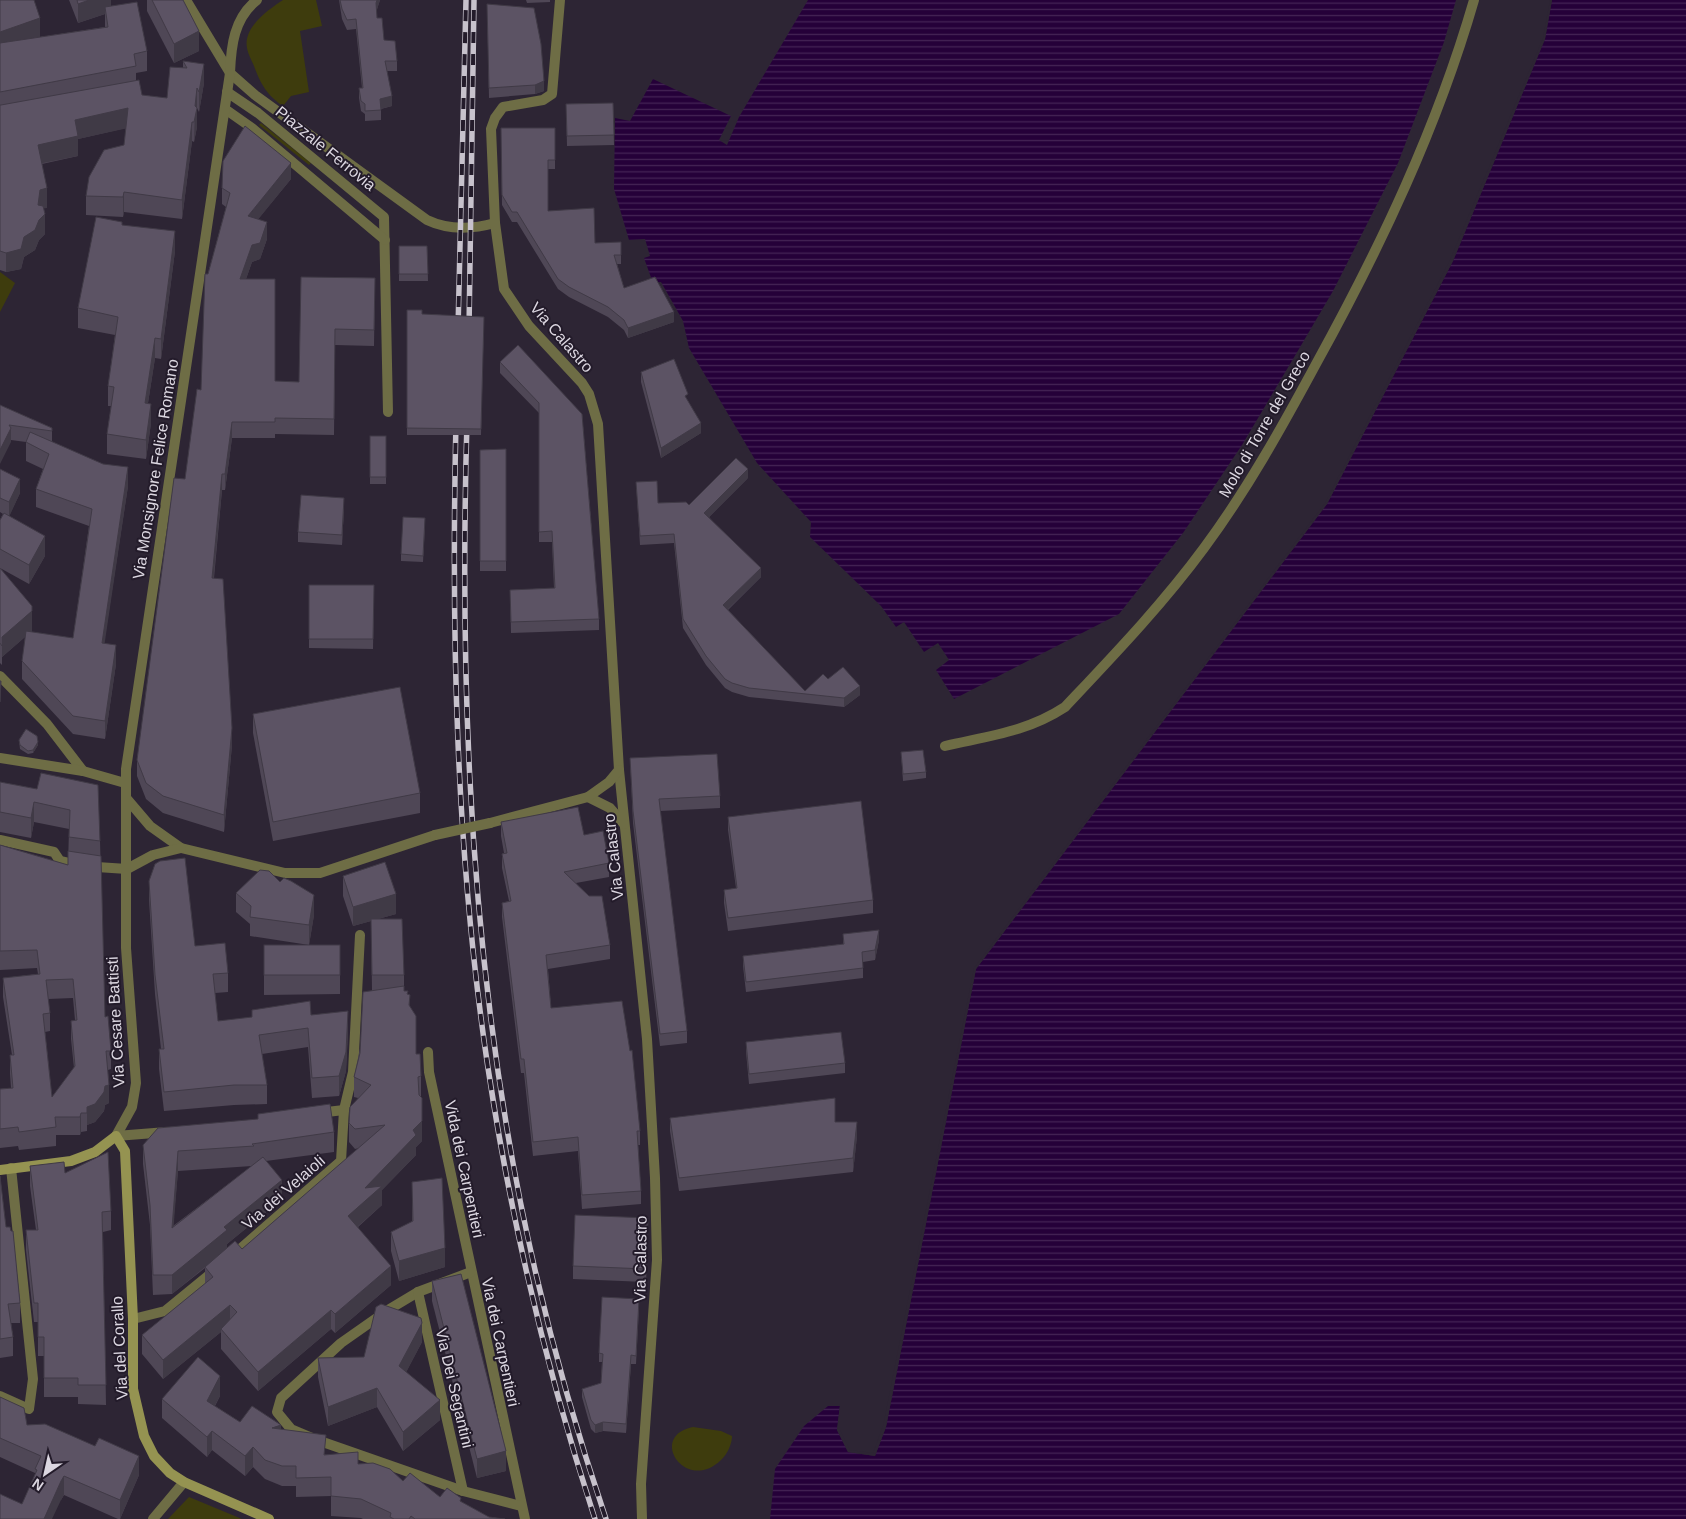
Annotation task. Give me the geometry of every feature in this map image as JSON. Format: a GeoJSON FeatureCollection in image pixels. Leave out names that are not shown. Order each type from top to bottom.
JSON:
{"type":"FeatureCollection","features":[{"type":"Feature","properties":{"kind":"street"},"geometry":{"type":"LineString","coordinates":[[186,0],[230,73],[255,95],[427,220],[455,227],[482,227],[495,223]]}},
{"type":"Feature","properties":{"kind":"street","name":"Via Monsignore Felice Romano"},"geometry":{"type":"LineString","coordinates":[[128,869],[125,783],[230,73],[231,45],[237,26],[257,0]]}},
{"type":"Feature","properties":{"kind":"street","name":"Via Calastro"},"geometry":{"type":"LineString","coordinates":[[560,0],[552,94],[543,100],[503,107],[495,118],[491,129],[495,223],[504,289],[529,326],[582,383],[589,394],[598,424],[619,770],[647,1039],[656,1187],[657,1260],[642,1467],[642,1519]]}},
{"type":"Feature","properties":{"kind":"street","name":"Molo di Torre del Greco"},"geometry":{"type":"LineString","coordinates":[[945,746],[1023,729],[1048,718],[1065,707],[1172,589],[1222,523],[1263,458],[1330,340],[1413,172],[1448,82],[1474,0]]}},
{"type":"Feature","properties":{"kind":"street","name":"Piazzale Ferrovia"},"geometry":{"type":"LineString","coordinates":[[227,92],[258,113],[381,212],[385,221],[388,412]]}},
{"type":"Feature","properties":{"kind":"street","name":"Piazzale Ferrovia"},"geometry":{"type":"LineString","coordinates":[[224,109],[252,128],[385,240]]}},
{"type":"Feature","properties":{"kind":"street"},"geometry":{"type":"LineString","coordinates":[[0,676],[47,724],[83,771]]}},
{"type":"Feature","properties":{"kind":"street"},"geometry":{"type":"LineString","coordinates":[[0,758],[83,771],[125,783]]}},
{"type":"Feature","properties":{"kind":"street"},"geometry":{"type":"LineString","coordinates":[[127,799],[150,826],[181,848],[285,873],[320,873],[434,835],[588,798],[610,782],[619,770]]}},
{"type":"Feature","properties":{"kind":"street"},"geometry":{"type":"LineString","coordinates":[[588,798],[603,803],[624,824]]}},
{"type":"Feature","properties":{"kind":"street"},"geometry":{"type":"LineString","coordinates":[[0,840],[54,852],[60,861],[82,866],[128,869],[153,855],[181,848]]}},
{"type":"Feature","properties":{"kind":"street","name":"Via Cesare Battisti"},"geometry":{"type":"LineString","coordinates":[[5,1169],[71,1161],[95,1152],[116,1136],[132,1107],[136,1083],[126,948],[128,869]]}},
{"type":"Feature","properties":{"kind":"street","name":"Via dei Velaioli"},"geometry":{"type":"LineString","coordinates":[[133,1319],[166,1311],[341,1161],[344,1110],[353,1072],[360,935]]}},
{"type":"Feature","properties":{"kind":"street","name":"Vida dei Carpentieri"},"geometry":{"type":"LineString","coordinates":[[428,1052],[429,1072],[471,1272]]}},
{"type":"Feature","properties":{"kind":"street"},"geometry":{"type":"LineString","coordinates":[[306,1115],[344,1110]]}},
{"type":"Feature","properties":{"kind":"street"},"geometry":{"type":"LineString","coordinates":[[116,1136],[175,1131]]}},
{"type":"Feature","properties":{"kind":"street","name":"Via del Corallo"},"geometry":{"type":"LineString","coordinates":[[116,1136],[125,1151],[133,1319],[133,1389],[142,1428],[154,1456],[170,1473],[184,1482],[269,1519]]}},
{"type":"Feature","properties":{"kind":"street"},"geometry":{"type":"LineString","coordinates":[[0,1396],[29,1409],[33,1379],[5,1169]]}},
{"type":"Feature","properties":{"kind":"street","name":"Via dei Carpentieri"},"geometry":{"type":"LineString","coordinates":[[522,1506],[463,1491],[291,1429],[277,1412],[281,1398],[342,1343],[388,1310],[418,1292],[471,1272],[525,1519]]}},
{"type":"Feature","properties":{"kind":"street","name":"Via Dei Segantini"},"geometry":{"type":"LineString","coordinates":[[418,1292],[463,1491]]}},
{"type":"Feature","properties":{"kind":"street"},"geometry":{"type":"LineString","coordinates":[[153,1519],[184,1482]]}},
{"type":"Feature","properties":{"kind":"shaded area"},"geometry":{"type":"Polygon","coordinates":[[[283,0],[316,0],[322,26],[300,31],[309,92],[291,96],[283,106],[269,94],[262,84],[248,53],[247,40],[249,33],[258,20],[283,0]]]}},
{"type":"Feature","properties":{"kind":"shaded area"},"geometry":{"type":"Polygon","coordinates":[[[808,0],[1456,0],[1444,42],[1398,163],[1333,291],[1242,445],[1183,533],[1119,614],[954,699],[936,670],[949,660],[938,643],[924,652],[904,622],[896,627],[881,606],[810,537],[811,522],[757,463],[689,348],[683,321],[661,282],[653,283],[644,258],[650,256],[645,239],[629,240],[614,189],[615,118],[630,121],[653,79],[731,116],[719,140],[727,145],[739,117],[808,0]]]}},
{"type":"Feature","properties":{"kind":"shaded area"},"geometry":{"type":"Polygon","coordinates":[[[1552,0],[1686,0],[1686,1519],[770,1519],[775,1469],[804,1426],[828,1406],[840,1406],[837,1430],[848,1452],[875,1456],[886,1427],[976,969],[1327,504],[1453,261],[1545,39],[1552,0]]]}},
{"type":"Feature","properties":{"kind":"shaded area"},"geometry":{"type":"Polygon","coordinates":[[[261,123],[311,163],[309,165],[259,125],[261,123]]]}},
{"type":"Feature","properties":{"kind":"shaded area"},"geometry":{"type":"Polygon","coordinates":[[[0,272],[15,283],[0,312],[0,272]]]}},
{"type":"Feature","properties":{"kind":"shaded area"},"geometry":{"type":"Polygon","coordinates":[[[693,1427],[721,1431],[732,1436],[730,1446],[725,1455],[708,1469],[695,1470],[685,1467],[677,1460],[672,1450],[673,1441],[680,1432],[693,1427]]]}},
{"type":"Feature","properties":{"kind":"shaded area"},"geometry":{"type":"Polygon","coordinates":[[[189,1497],[242,1519],[168,1519],[189,1497]]]}},
{"type":"Feature","properties":{"kind":"pier"},"geometry":{"type":"Polygon","coordinates":[[[1550,0],[1552,0],[1545,39],[1453,261],[1327,504],[976,969],[886,1427],[875,1456],[848,1452],[837,1430],[840,1404],[840,1430],[850,1450],[873,1453],[883,1426],[974,968],[1325,503],[1450,260],[1543,38],[1550,0]]]}},
{"type":"Feature","properties":{"kind":"building"},"geometry":{"type":"Polygon","coordinates":[[[0,0],[34,0],[40,18],[0,32],[0,0]]]}},
{"type":"Feature","properties":{"kind":"building"},"geometry":{"type":"Polygon","coordinates":[[[77,0],[89,0],[78,4],[77,0]]]}},
{"type":"Feature","properties":{"kind":"building"},"geometry":{"type":"Polygon","coordinates":[[[152,0],[183,0],[199,31],[174,44],[152,0]]]}},
{"type":"Feature","properties":{"kind":"building"},"geometry":{"type":"Polygon","coordinates":[[[340,0],[377,0],[377,18],[382,18],[384,40],[395,41],[397,61],[385,61],[392,96],[380,99],[381,110],[365,111],[365,104],[361,101],[359,88],[363,88],[356,19],[347,20],[340,0]]]}},
{"type":"Feature","properties":{"kind":"building"},"geometry":{"type":"Polygon","coordinates":[[[137,2],[147,51],[134,54],[136,66],[0,92],[0,43],[108,27],[105,7],[137,2]]]}},
{"type":"Feature","properties":{"kind":"building"},"geometry":{"type":"Polygon","coordinates":[[[487,4],[534,8],[541,44],[544,81],[535,85],[489,88],[487,4]]]}},
{"type":"Feature","properties":{"kind":"building"},"geometry":{"type":"Polygon","coordinates":[[[183,61],[204,64],[199,92],[197,88],[195,106],[197,108],[194,122],[192,122],[182,200],[124,192],[123,197],[86,196],[89,177],[104,150],[124,145],[128,108],[75,120],[78,136],[38,145],[47,188],[40,190],[38,205],[43,206],[45,214],[39,220],[35,230],[24,237],[21,249],[6,253],[0,251],[0,105],[139,80],[142,95],[167,98],[170,67],[187,68],[183,61]]]}},
{"type":"Feature","properties":{"kind":"building"},"geometry":{"type":"Polygon","coordinates":[[[613,103],[614,135],[567,136],[566,104],[613,103]]]}},
{"type":"Feature","properties":{"kind":"building"},"geometry":{"type":"Polygon","coordinates":[[[245,126],[291,163],[248,216],[267,222],[260,243],[252,245],[240,279],[275,279],[275,381],[299,382],[301,277],[375,278],[374,330],[335,329],[334,419],[275,418],[275,422],[232,422],[225,474],[222,474],[212,578],[223,579],[232,728],[224,815],[163,796],[146,783],[137,760],[174,478],[185,479],[197,389],[201,390],[205,274],[208,274],[230,193],[222,188],[223,161],[245,126]]]}},
{"type":"Feature","properties":{"kind":"building"},"geometry":{"type":"Polygon","coordinates":[[[501,128],[555,128],[555,160],[548,160],[548,211],[594,208],[595,243],[621,242],[621,255],[614,255],[624,288],[655,277],[674,312],[628,328],[624,320],[608,307],[569,287],[558,279],[517,212],[512,212],[502,195],[501,128]]]}},
{"type":"Feature","properties":{"kind":"building"},"geometry":{"type":"Polygon","coordinates":[[[96,217],[122,222],[122,225],[175,231],[161,339],[155,338],[145,403],[151,404],[146,440],[107,434],[114,387],[108,386],[118,317],[78,308],[96,217]]]}},
{"type":"Feature","properties":{"kind":"building"},"geometry":{"type":"Polygon","coordinates":[[[399,246],[427,246],[428,274],[399,274],[399,246]]]}},
{"type":"Feature","properties":{"kind":"building"},"geometry":{"type":"Polygon","coordinates":[[[407,310],[422,310],[422,314],[484,317],[481,429],[407,428],[407,310]]]}},
{"type":"Feature","properties":{"kind":"building"},"geometry":{"type":"Polygon","coordinates":[[[518,345],[582,414],[599,619],[511,622],[510,590],[555,588],[552,531],[539,532],[539,403],[500,362],[518,345]]]}},
{"type":"Feature","properties":{"kind":"building"},"geometry":{"type":"Polygon","coordinates":[[[674,359],[688,394],[685,396],[701,423],[661,448],[641,372],[674,359]]]}},
{"type":"Feature","properties":{"kind":"building"},"geometry":{"type":"Polygon","coordinates":[[[0,405],[52,428],[52,431],[9,425],[11,428],[0,450],[0,405]]]}},
{"type":"Feature","properties":{"kind":"building"},"geometry":{"type":"Polygon","coordinates":[[[30,432],[103,464],[128,467],[102,643],[116,645],[105,721],[73,716],[22,661],[26,631],[73,638],[92,509],[36,489],[49,454],[26,442],[30,432]]]}},
{"type":"Feature","properties":{"kind":"building"},"geometry":{"type":"Polygon","coordinates":[[[370,436],[386,436],[386,477],[370,477],[370,436]]]}},
{"type":"Feature","properties":{"kind":"building"},"geometry":{"type":"Polygon","coordinates":[[[506,449],[506,561],[480,561],[480,450],[506,449]]]}},
{"type":"Feature","properties":{"kind":"building"},"geometry":{"type":"Polygon","coordinates":[[[736,458],[748,469],[704,513],[761,568],[723,605],[805,691],[823,674],[828,679],[843,667],[860,686],[844,698],[749,688],[725,679],[706,656],[683,619],[674,534],[640,536],[636,482],[657,481],[658,503],[686,502],[689,505],[736,458]]]}},
{"type":"Feature","properties":{"kind":"building"},"geometry":{"type":"Polygon","coordinates":[[[0,469],[20,479],[9,502],[0,498],[0,469]]]}},
{"type":"Feature","properties":{"kind":"building"},"geometry":{"type":"Polygon","coordinates":[[[301,495],[344,498],[342,535],[298,532],[301,495]]]}},
{"type":"Feature","properties":{"kind":"building"},"geometry":{"type":"Polygon","coordinates":[[[4,513],[45,536],[29,565],[0,549],[0,520],[4,513]]]}},
{"type":"Feature","properties":{"kind":"building"},"geometry":{"type":"Polygon","coordinates":[[[403,517],[425,518],[423,556],[401,554],[403,517]]]}},
{"type":"Feature","properties":{"kind":"building"},"geometry":{"type":"Polygon","coordinates":[[[0,568],[32,606],[32,611],[2,637],[2,646],[0,643],[0,568]]]}},
{"type":"Feature","properties":{"kind":"building"},"geometry":{"type":"Polygon","coordinates":[[[309,585],[374,585],[373,639],[309,639],[309,585]]]}},
{"type":"Feature","properties":{"kind":"building"},"geometry":{"type":"Polygon","coordinates":[[[400,687],[420,793],[273,822],[253,714],[400,687]]]}},
{"type":"Feature","properties":{"kind":"building"},"geometry":{"type":"Polygon","coordinates":[[[26,729],[37,736],[38,742],[33,750],[28,751],[20,745],[19,740],[26,729]]]}},
{"type":"Feature","properties":{"kind":"building"},"geometry":{"type":"Polygon","coordinates":[[[923,750],[926,772],[903,774],[901,752],[923,750]]]}},
{"type":"Feature","properties":{"kind":"building"},"geometry":{"type":"Polygon","coordinates":[[[717,754],[720,796],[659,799],[687,1031],[660,1034],[633,811],[630,758],[717,754]]]}},
{"type":"Feature","properties":{"kind":"building"},"geometry":{"type":"Polygon","coordinates":[[[41,773],[98,785],[100,841],[69,837],[70,810],[34,802],[31,818],[0,812],[0,782],[37,789],[41,773]]]}},
{"type":"Feature","properties":{"kind":"building"},"geometry":{"type":"Polygon","coordinates":[[[861,801],[873,900],[728,918],[724,890],[737,888],[728,817],[861,801]]]}},
{"type":"Feature","properties":{"kind":"building"},"geometry":{"type":"Polygon","coordinates":[[[578,807],[584,835],[603,831],[609,863],[564,872],[589,896],[602,896],[610,945],[546,955],[551,1008],[622,1001],[630,1051],[632,1050],[640,1131],[637,1131],[641,1191],[582,1195],[578,1137],[533,1142],[524,1059],[521,1059],[502,903],[511,901],[502,854],[507,853],[501,822],[578,807]]]}},
{"type":"Feature","properties":{"kind":"building"},"geometry":{"type":"Polygon","coordinates":[[[0,845],[68,865],[68,851],[101,856],[105,1017],[108,1016],[111,1051],[106,1051],[109,1085],[105,1086],[104,1092],[95,1104],[87,1107],[87,1113],[81,1113],[80,1117],[55,1117],[56,1127],[19,1132],[18,1127],[0,1129],[0,1089],[13,1088],[10,1055],[14,1055],[3,978],[40,974],[37,950],[0,951],[0,845]],[[73,979],[46,980],[50,1013],[43,1014],[52,1097],[75,1066],[71,1021],[77,1020],[73,979]]]}},
{"type":"Feature","properties":{"kind":"building"},"geometry":{"type":"Polygon","coordinates":[[[185,858],[195,946],[225,943],[228,973],[213,974],[218,1021],[252,1017],[252,1010],[310,1001],[311,1015],[348,1011],[346,1052],[339,1076],[312,1078],[308,1028],[259,1035],[267,1085],[234,1085],[164,1092],[159,1049],[164,1049],[155,975],[149,881],[155,864],[160,861],[185,858]]]}},
{"type":"Feature","properties":{"kind":"building"},"geometry":{"type":"Polygon","coordinates":[[[385,862],[396,894],[353,907],[343,876],[385,862]]]}},
{"type":"Feature","properties":{"kind":"building"},"geometry":{"type":"Polygon","coordinates":[[[260,870],[269,871],[280,882],[284,878],[291,881],[314,895],[309,925],[250,917],[251,906],[236,893],[260,870]]]}},
{"type":"Feature","properties":{"kind":"building"},"geometry":{"type":"Polygon","coordinates":[[[371,919],[402,919],[404,975],[372,975],[371,919]]]}},
{"type":"Feature","properties":{"kind":"building"},"geometry":{"type":"Polygon","coordinates":[[[879,930],[875,950],[862,952],[863,968],[746,982],[743,956],[844,944],[843,934],[879,930]]]}},
{"type":"Feature","properties":{"kind":"building"},"geometry":{"type":"Polygon","coordinates":[[[264,945],[340,945],[340,975],[264,975],[264,945]]]}},
{"type":"Feature","properties":{"kind":"building"},"geometry":{"type":"Polygon","coordinates":[[[404,986],[404,991],[408,991],[407,994],[410,995],[409,1005],[416,1016],[416,1054],[420,1054],[421,1076],[418,1077],[419,1095],[422,1098],[422,1121],[413,1130],[416,1135],[365,1188],[382,1186],[348,1216],[391,1266],[335,1314],[331,1310],[258,1372],[221,1329],[237,1312],[230,1305],[163,1360],[142,1335],[213,1277],[205,1267],[235,1241],[242,1249],[385,1125],[355,1129],[349,1123],[350,1107],[371,1085],[354,1077],[360,1053],[363,992],[404,986]]]}},
{"type":"Feature","properties":{"kind":"building"},"geometry":{"type":"Polygon","coordinates":[[[841,1032],[845,1063],[749,1074],[746,1042],[841,1032]]]}},
{"type":"Feature","properties":{"kind":"building"},"geometry":{"type":"Polygon","coordinates":[[[835,1098],[835,1122],[857,1122],[853,1158],[679,1178],[670,1118],[835,1098]]]}},
{"type":"Feature","properties":{"kind":"building"},"geometry":{"type":"Polygon","coordinates":[[[330,1104],[334,1132],[252,1144],[254,1146],[178,1151],[172,1228],[263,1157],[282,1180],[224,1227],[227,1230],[172,1275],[153,1275],[150,1205],[143,1145],[158,1128],[258,1119],[258,1114],[330,1104]]]}},
{"type":"Feature","properties":{"kind":"building"},"geometry":{"type":"Polygon","coordinates":[[[108,1152],[111,1211],[102,1212],[106,1385],[78,1385],[78,1378],[44,1378],[44,1337],[38,1337],[38,1303],[34,1303],[26,1230],[38,1230],[30,1166],[64,1162],[65,1173],[108,1152]]]}},
{"type":"Feature","properties":{"kind":"building"},"geometry":{"type":"Polygon","coordinates":[[[0,1176],[6,1227],[10,1227],[11,1231],[13,1231],[20,1303],[8,1304],[13,1337],[0,1339],[0,1176]]]}},
{"type":"Feature","properties":{"kind":"building"},"geometry":{"type":"Polygon","coordinates":[[[442,1178],[445,1248],[399,1261],[391,1232],[413,1221],[412,1182],[442,1178]]]}},
{"type":"Feature","properties":{"kind":"building"},"geometry":{"type":"Polygon","coordinates":[[[575,1215],[648,1218],[646,1269],[573,1266],[575,1215]]]}},
{"type":"Feature","properties":{"kind":"building"},"geometry":{"type":"Polygon","coordinates":[[[461,1274],[506,1451],[477,1459],[432,1281],[461,1274]]]}},
{"type":"Feature","properties":{"kind":"building"},"geometry":{"type":"Polygon","coordinates":[[[602,1297],[639,1299],[636,1356],[631,1355],[626,1424],[603,1422],[595,1425],[591,1420],[582,1389],[601,1383],[603,1354],[599,1353],[602,1297]]]}},
{"type":"Feature","properties":{"kind":"building"},"geometry":{"type":"Polygon","coordinates":[[[381,1304],[421,1318],[422,1323],[399,1366],[440,1400],[403,1432],[377,1388],[328,1407],[318,1358],[364,1357],[376,1307],[381,1304]]]}},
{"type":"Feature","properties":{"kind":"building"},"geometry":{"type":"Polygon","coordinates":[[[198,1357],[220,1376],[207,1401],[240,1422],[252,1406],[281,1425],[272,1428],[326,1435],[324,1455],[358,1452],[358,1464],[373,1463],[390,1469],[403,1481],[410,1473],[440,1497],[447,1488],[461,1498],[460,1501],[489,1517],[505,1519],[415,1519],[411,1516],[409,1519],[394,1519],[390,1517],[391,1513],[361,1499],[331,1496],[331,1477],[296,1478],[296,1466],[282,1466],[265,1460],[253,1447],[245,1456],[212,1431],[207,1437],[162,1399],[198,1357]]]}},
{"type":"Feature","properties":{"kind":"building"},"geometry":{"type":"Polygon","coordinates":[[[0,1397],[24,1408],[27,1425],[45,1424],[95,1446],[99,1438],[139,1456],[120,1500],[64,1476],[44,1519],[0,1519],[0,1494],[22,1504],[41,1456],[0,1438],[0,1397]]]}},
{"type":"Feature","properties":{"kind":"railway"},"geometry":{"type":"LineString","coordinates":[[458,329],[466,0]]}},
{"type":"Feature","properties":{"kind":"railway"},"geometry":{"type":"LineString","coordinates":[[469,329],[474,0]]}},
{"type":"Feature","properties":{"kind":"railway"},"geometry":{"type":"LineString","coordinates":[[456,421],[454,583],[458,746],[462,827],[477,988],[497,1125],[519,1239],[561,1408],[595,1519]]}},
{"type":"Feature","properties":{"kind":"railway"},"geometry":{"type":"LineString","coordinates":[[467,421],[465,510],[466,688],[475,865],[494,1041],[507,1129],[537,1277],[575,1423],[606,1519]]}}]}
